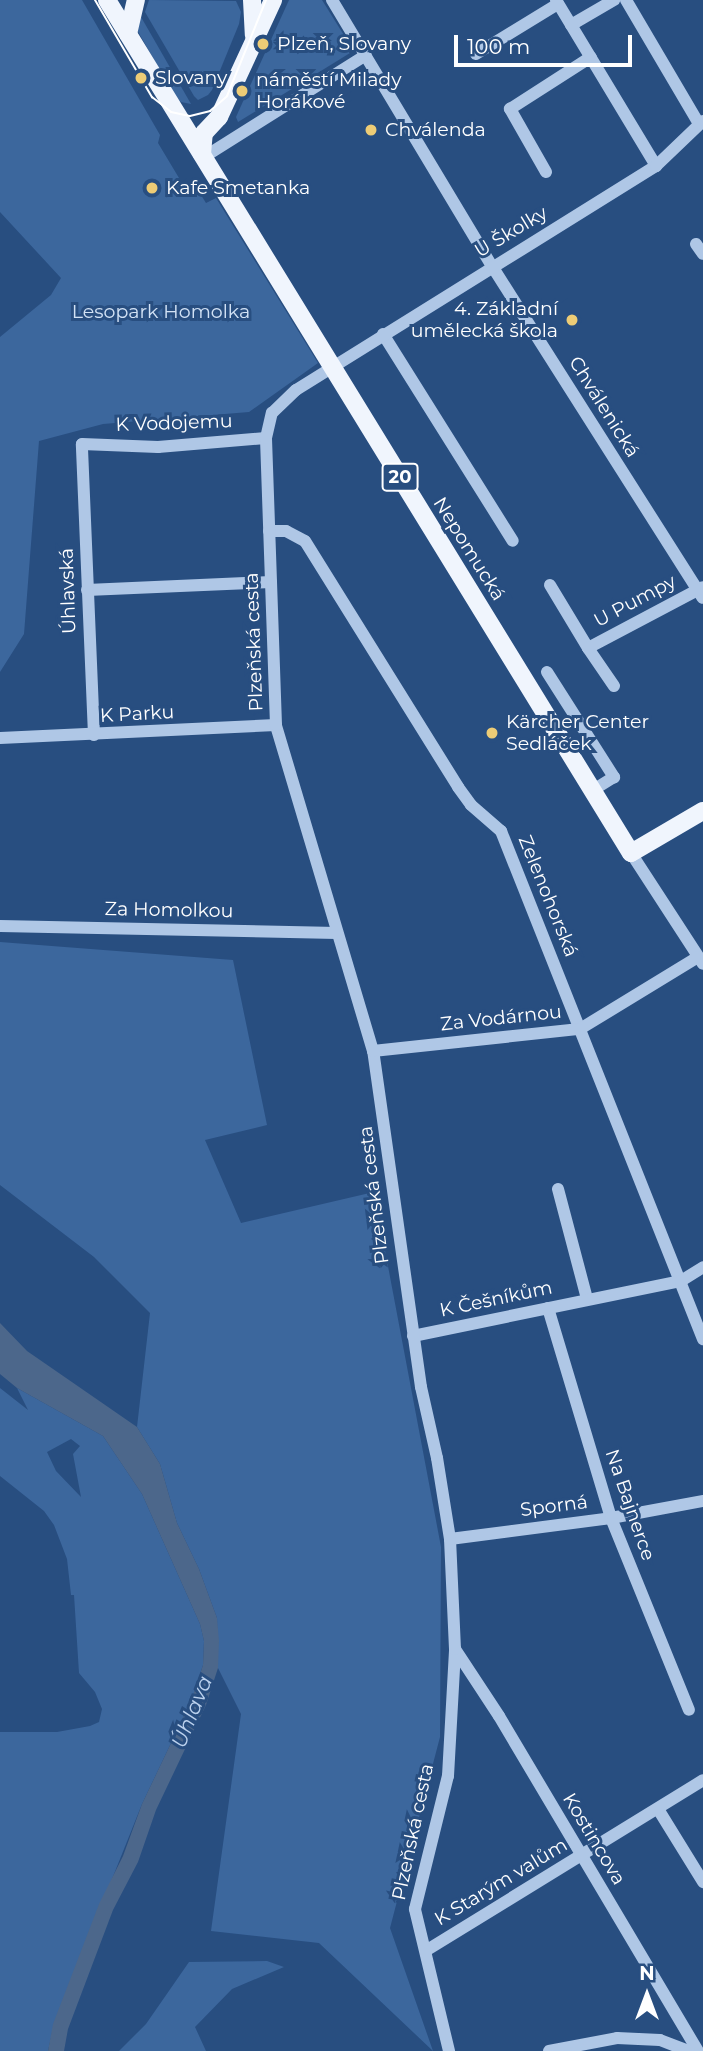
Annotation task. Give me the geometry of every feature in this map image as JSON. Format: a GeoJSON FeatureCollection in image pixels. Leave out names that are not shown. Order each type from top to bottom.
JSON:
{"type":"FeatureCollection","features":[{"type":"Feature","properties":{"kind":"main road","name":"20"},"geometry":{"type":"LineString","coordinates":[[107,0],[203,155]]}},
{"type":"Feature","properties":{"kind":"main road"},"geometry":{"type":"LineString","coordinates":[[252,0],[255,19],[253,44]]}},
{"type":"Feature","properties":{"kind":"main road"},"geometry":{"type":"LineString","coordinates":[[203,155],[203,136],[219,117],[272,0]]}},
{"type":"Feature","properties":{"kind":"main road"},"geometry":{"type":"LineString","coordinates":[[128,34],[134,4]]}},
{"type":"Feature","properties":{"kind":"main road"},"geometry":{"type":"LineString","coordinates":[[182,124],[200,128],[213,124]]}},
{"type":"Feature","properties":{"kind":"main road","name":"Nepomucká"},"geometry":{"type":"LineString","coordinates":[[203,155],[631,853]]}},
{"type":"Feature","properties":{"kind":"main road"},"geometry":{"type":"LineString","coordinates":[[631,853],[703,811]]}},
{"type":"Feature","properties":{"kind":"street"},"geometry":{"type":"LineString","coordinates":[[203,155],[366,55],[332,0]]}},
{"type":"Feature","properties":{"kind":"street"},"geometry":{"type":"LineString","coordinates":[[571,25],[614,0]]}},
{"type":"Feature","properties":{"kind":"street"},"geometry":{"type":"LineString","coordinates":[[626,0],[701,123]]}},
{"type":"Feature","properties":{"kind":"street"},"geometry":{"type":"LineString","coordinates":[[477,54],[557,2],[656,166]]}},
{"type":"Feature","properties":{"kind":"street","name":"Chválenická"},"geometry":{"type":"LineString","coordinates":[[366,55],[492,266],[701,591]]}},
{"type":"Feature","properties":{"kind":"street"},"geometry":{"type":"LineString","coordinates":[[546,173],[510,109],[591,57]]}},
{"type":"Feature","properties":{"kind":"street","name":"U Školky"},"geometry":{"type":"LineString","coordinates":[[332,367],[656,166],[701,123]]}},
{"type":"Feature","properties":{"kind":"street"},"geometry":{"type":"LineString","coordinates":[[383,334],[513,541]]}},
{"type":"Feature","properties":{"kind":"street","name":"Plzeňská cesta"},"geometry":{"type":"LineString","coordinates":[[332,367],[296,390],[272,413],[266,438],[276,725],[373,1051],[413,1336],[450,1539],[455,1648],[448,1776],[415,1909],[427,1950],[449,2051]]}},
{"type":"Feature","properties":{"kind":"street","name":"K Vodojemu"},"geometry":{"type":"LineString","coordinates":[[82,444],[158,447],[266,438]]}},
{"type":"Feature","properties":{"kind":"street","name":"Úhlavská"},"geometry":{"type":"LineString","coordinates":[[82,444],[94,735]]}},
{"type":"Feature","properties":{"kind":"street","name":"Zelenohorská"},"geometry":{"type":"LineString","coordinates":[[269,531],[286,531],[306,541],[458,787],[471,805],[500,831],[703,1339]]}},
{"type":"Feature","properties":{"kind":"street"},"geometry":{"type":"LineString","coordinates":[[87,590],[271,582]]}},
{"type":"Feature","properties":{"kind":"street"},"geometry":{"type":"LineString","coordinates":[[550,584],[588,648]]}},
{"type":"Feature","properties":{"kind":"street","name":"U Pumpy"},"geometry":{"type":"LineString","coordinates":[[614,686],[588,648],[701,591]]}},
{"type":"Feature","properties":{"kind":"street"},"geometry":{"type":"LineString","coordinates":[[547,671],[614,777],[593,790]]}},
{"type":"Feature","properties":{"kind":"street","name":"K Parku"},"geometry":{"type":"LineString","coordinates":[[0,738],[276,725]]}},
{"type":"Feature","properties":{"kind":"street","name":"Nepomucká"},"geometry":{"type":"LineString","coordinates":[[631,853],[701,961]]}},
{"type":"Feature","properties":{"kind":"street","name":"Za Homolkou"},"geometry":{"type":"LineString","coordinates":[[0,926],[337,933]]}},
{"type":"Feature","properties":{"kind":"street","name":"Za Vodárnou"},"geometry":{"type":"LineString","coordinates":[[373,1051],[580,1029],[701,961]]}},
{"type":"Feature","properties":{"kind":"street"},"geometry":{"type":"LineString","coordinates":[[558,1189],[587,1299]]}},
{"type":"Feature","properties":{"kind":"street","name":"K Češníkům"},"geometry":{"type":"LineString","coordinates":[[413,1336],[681,1281],[703,1268]]}},
{"type":"Feature","properties":{"kind":"street","name":"Na Bajnerce"},"geometry":{"type":"LineString","coordinates":[[548,1308],[611,1518],[689,1710]]}},
{"type":"Feature","properties":{"kind":"street","name":"Sporná"},"geometry":{"type":"LineString","coordinates":[[450,1539],[611,1518],[703,1500]]}},
{"type":"Feature","properties":{"kind":"street","name":"Kostincova"},"geometry":{"type":"LineString","coordinates":[[455,1648],[499,1716],[698,2051]]}},
{"type":"Feature","properties":{"kind":"street","name":"K Starým valům"},"geometry":{"type":"LineString","coordinates":[[427,1950],[703,1780]]}},
{"type":"Feature","properties":{"kind":"street"},"geometry":{"type":"LineString","coordinates":[[658,1809],[703,1882]]}},
{"type":"Feature","properties":{"kind":"street"},"geometry":{"type":"LineString","coordinates":[[556,2050],[617,2038],[660,2040],[690,2051]]}},
{"type":"Feature","properties":{"kind":"green space","name":"Lesopark Homolka"},"geometry":{"type":"Polygon","coordinates":[[[0,0],[82,0],[160,135],[158,143],[185,188],[191,184],[196,187],[206,203],[216,198],[318,363],[249,412],[103,424],[39,441],[24,634],[0,672],[0,337],[51,295],[61,278],[0,212],[0,0]]]}},
{"type":"Feature","properties":{"kind":"green space"},"geometry":{"type":"Polygon","coordinates":[[[149,0],[236,1],[241,12],[239,24],[208,95],[198,100],[194,96],[145,12],[149,0]]]}},
{"type":"Feature","properties":{"kind":"green space"},"geometry":{"type":"Polygon","coordinates":[[[289,0],[322,0],[350,45],[350,53],[238,122],[236,117],[289,0]]]}},
{"type":"Feature","properties":{"kind":"green space"},"geometry":{"type":"Polygon","coordinates":[[[137,10],[191,104],[181,102],[175,97],[136,28],[137,10]]]}},
{"type":"Feature","properties":{"kind":"green space"},"geometry":{"type":"Polygon","coordinates":[[[0,942],[233,960],[267,1125],[205,1140],[241,1223],[374,1192],[441,1547],[440,1737],[390,1928],[433,2051],[319,1943],[211,1931],[241,1714],[218,1668],[217,1618],[199,1569],[177,1523],[160,1464],[137,1427],[150,1313],[94,1257],[0,1185],[0,942]]]}},
{"type":"Feature","properties":{"kind":"green space"},"geometry":{"type":"Polygon","coordinates":[[[0,1388],[28,1410],[17,1388],[103,1436],[142,1494],[200,1624],[204,1641],[203,1665],[192,1699],[142,1804],[54,2024],[48,2051],[0,2051],[0,1732],[57,1732],[90,1726],[99,1722],[102,1709],[95,1692],[79,1673],[74,1595],[71,1595],[67,1559],[54,1525],[44,1511],[0,1476],[0,1388]],[[71,1439],[47,1452],[56,1471],[81,1497],[73,1454],[80,1446],[71,1439]]]}},
{"type":"Feature","properties":{"kind":"green space"},"geometry":{"type":"Polygon","coordinates":[[[267,1961],[284,1967],[232,1989],[195,2027],[206,2051],[119,2051],[146,2024],[189,1962],[267,1961]]]}},
{"type":"Feature","properties":{"kind":"water","name":"Úhlava"},"geometry":{"type":"Polygon","coordinates":[[[0,1323],[27,1351],[137,1427],[160,1464],[177,1523],[199,1569],[217,1618],[218,1668],[206,1705],[156,1810],[138,1862],[113,1910],[68,2029],[64,2051],[48,2051],[53,2024],[99,1904],[123,1856],[142,1804],[192,1699],[203,1665],[204,1641],[200,1624],[142,1494],[103,1436],[17,1388],[0,1374],[0,1323]]]}},
{"type":"Feature","properties":{"kind":"tram line"},"geometry":{"type":"LineString","coordinates":[[95,0],[152,97],[171,112],[190,116],[210,111],[227,96],[266,0]]}},
{"type":"Feature","properties":{"kind":"place","name":"Plzeň, Slovany"},"geometry":{"type":"Point","coordinates":[263,44]}},
{"type":"Feature","properties":{"kind":"place","name":"Slovany"},"geometry":{"type":"Point","coordinates":[141,78]}},
{"type":"Feature","properties":{"kind":"place","name":"náměstí Milady Horákové"},"geometry":{"type":"Point","coordinates":[242,91]}},
{"type":"Feature","properties":{"kind":"place","name":"Chválenda"},"geometry":{"type":"Point","coordinates":[371,130]}},
{"type":"Feature","properties":{"kind":"place","name":"Kafe Smetanka"},"geometry":{"type":"Point","coordinates":[152,188]}},
{"type":"Feature","properties":{"kind":"place","name":"4. Základní umělecká škola"},"geometry":{"type":"Point","coordinates":[572,320]}},
{"type":"Feature","properties":{"kind":"place","name":"Kärcher Center Sedláček"},"geometry":{"type":"Point","coordinates":[492,733]}}]}
